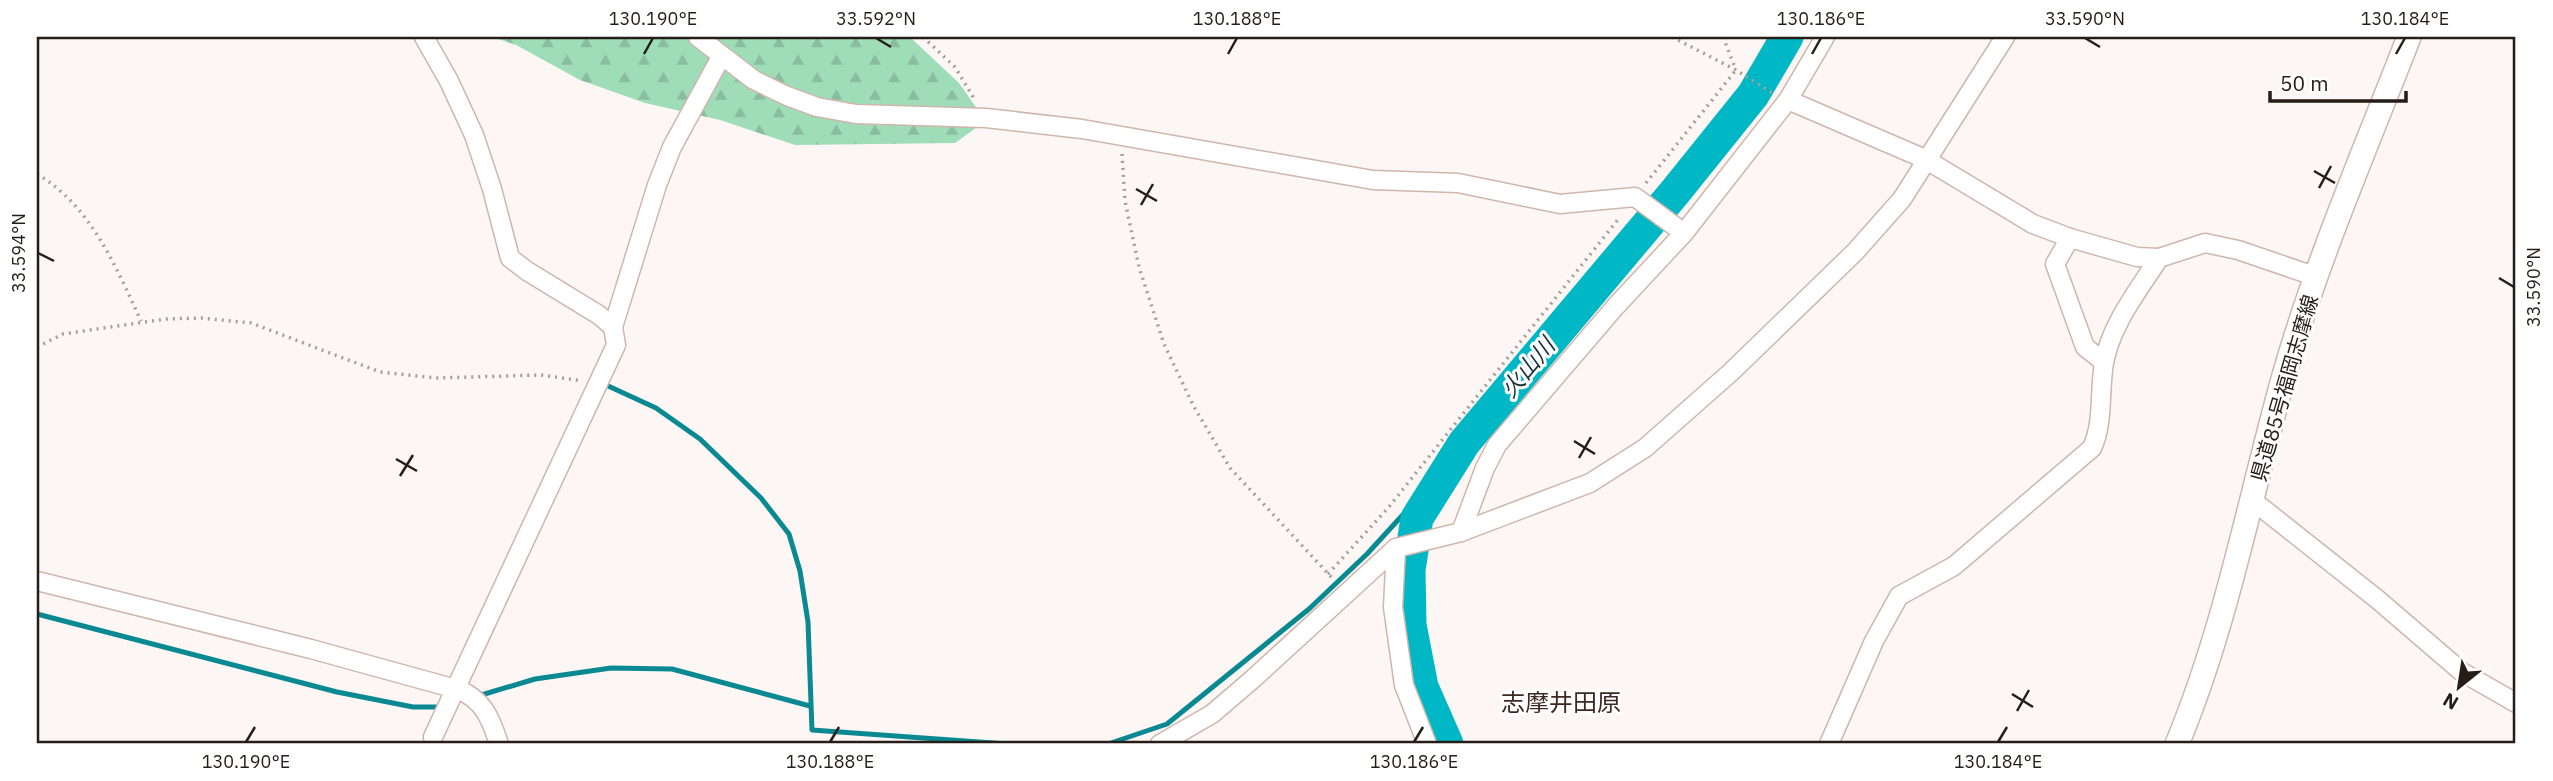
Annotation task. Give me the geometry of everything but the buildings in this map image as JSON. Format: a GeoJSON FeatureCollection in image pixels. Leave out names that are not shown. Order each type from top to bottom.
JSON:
{"type":"FeatureCollection","features":[{"type":"Feature","properties":{"kind":"main road","name":"県道85号福岡志摩線"},"geometry":{"type":"LineString","coordinates":[[2177,744],[2200,688],[2284,377],[2317,277],[2409,37]]}},
{"type":"Feature","properties":{"kind":"street"},"geometry":{"type":"LineString","coordinates":[[424,37],[449,81],[474,135],[492,189],[510,258],[614,327]]}},
{"type":"Feature","properties":{"kind":"street"},"geometry":{"type":"LineString","coordinates":[[698,37],[754,80],[817,107],[856,114],[986,118],[1122,135],[1373,180],[1458,183],[1560,204],[1639,199],[1679,229]]}},
{"type":"Feature","properties":{"kind":"street"},"geometry":{"type":"LineString","coordinates":[[1461,532],[1497,445],[1679,229],[1783,98],[1825,37]]}},
{"type":"Feature","properties":{"kind":"street"},"geometry":{"type":"LineString","coordinates":[[1160,744],[1212,714],[1396,548],[1461,532],[1590,483],[1645,448],[1730,373],[1855,252],[1902,199],[2005,37]]}},
{"type":"Feature","properties":{"kind":"street"},"geometry":{"type":"LineString","coordinates":[[433,737],[616,345],[614,327],[657,185],[694,104],[722,57]]}},
{"type":"Feature","properties":{"kind":"street"},"geometry":{"type":"LineString","coordinates":[[1783,98],[1925,159],[2034,225],[2070,238],[2137,257],[2159,258],[2205,243],[2238,250],[2317,277]]}},
{"type":"Feature","properties":{"kind":"street"},"geometry":{"type":"LineString","coordinates":[[2070,238],[2055,264],[2085,347],[2104,362]]}},
{"type":"Feature","properties":{"kind":"street"},"geometry":{"type":"LineString","coordinates":[[1829,744],[1874,641],[1899,596],[1954,566],[2092,448],[2098,436],[2104,362],[2115,327],[2159,258]]}},
{"type":"Feature","properties":{"kind":"street"},"geometry":{"type":"LineString","coordinates":[[2252,500],[2367,590],[2462,672],[2516,703]]}},
{"type":"Feature","properties":{"kind":"street"},"geometry":{"type":"LineString","coordinates":[[1396,548],[1393,607],[1404,685],[1427,744]]}},
{"type":"Feature","properties":{"kind":"street"},"geometry":{"type":"LineString","coordinates":[[37,581],[311,649],[456,689],[478,700],[487,712],[499,744]]}},
{"type":"Feature","properties":{"kind":"path"},"geometry":{"type":"LineString","coordinates":[[923,37],[955,67],[986,118]]}},
{"type":"Feature","properties":{"kind":"path"},"geometry":{"type":"LineString","coordinates":[[1672,37],[1736,69],[1783,98]]}},
{"type":"Feature","properties":{"kind":"path"},"geometry":{"type":"LineString","coordinates":[[1723,37],[1736,69]]}},
{"type":"Feature","properties":{"kind":"path"},"geometry":{"type":"LineString","coordinates":[[1122,135],[1125,201],[1139,267],[1164,344],[1193,405],[1230,468],[1328,574],[1388,508],[1639,199],[1736,69]]}},
{"type":"Feature","properties":{"kind":"path"},"geometry":{"type":"LineString","coordinates":[[37,174],[52,183],[89,222],[114,263],[141,321]]}},
{"type":"Feature","properties":{"kind":"path"},"geometry":{"type":"LineString","coordinates":[[37,347],[63,334],[141,321],[201,318],[251,323],[380,372],[436,378],[541,375],[598,383]]}},
{"type":"Feature","properties":{"kind":"green space"},"geometry":{"type":"Polygon","coordinates":[[[493,37],[910,37],[959,83],[978,110],[976,128],[955,143],[795,145],[720,120],[645,103],[580,80],[516,45],[493,37]]]}},
{"type":"Feature","properties":{"kind":"waterway","name":"火山川"},"geometry":{"type":"LineString","coordinates":[[1447,744],[1422,687],[1410,625],[1409,570],[1417,518],[1464,443],[1753,95],[1787,37]]}},
{"type":"Feature","properties":{"kind":"waterway"},"geometry":{"type":"LineString","coordinates":[[606,385],[656,408],[700,439],[761,498],[789,534],[800,571],[808,622],[812,730],[1007,744],[1108,744],[1167,724],[1309,609],[1367,554],[1409,508],[1435,487]]}},
{"type":"Feature","properties":{"kind":"waterway"},"geometry":{"type":"LineString","coordinates":[[37,614],[337,692],[413,707],[442,707]]}},
{"type":"Feature","properties":{"kind":"waterway"},"geometry":{"type":"LineString","coordinates":[[478,696],[535,679],[611,668],[672,669],[810,706]]}},
{"type":"Feature","properties":{"kind":"district","name":"志摩井田原"},"geometry":{"type":"Point","coordinates":[1561,702]}}]}
